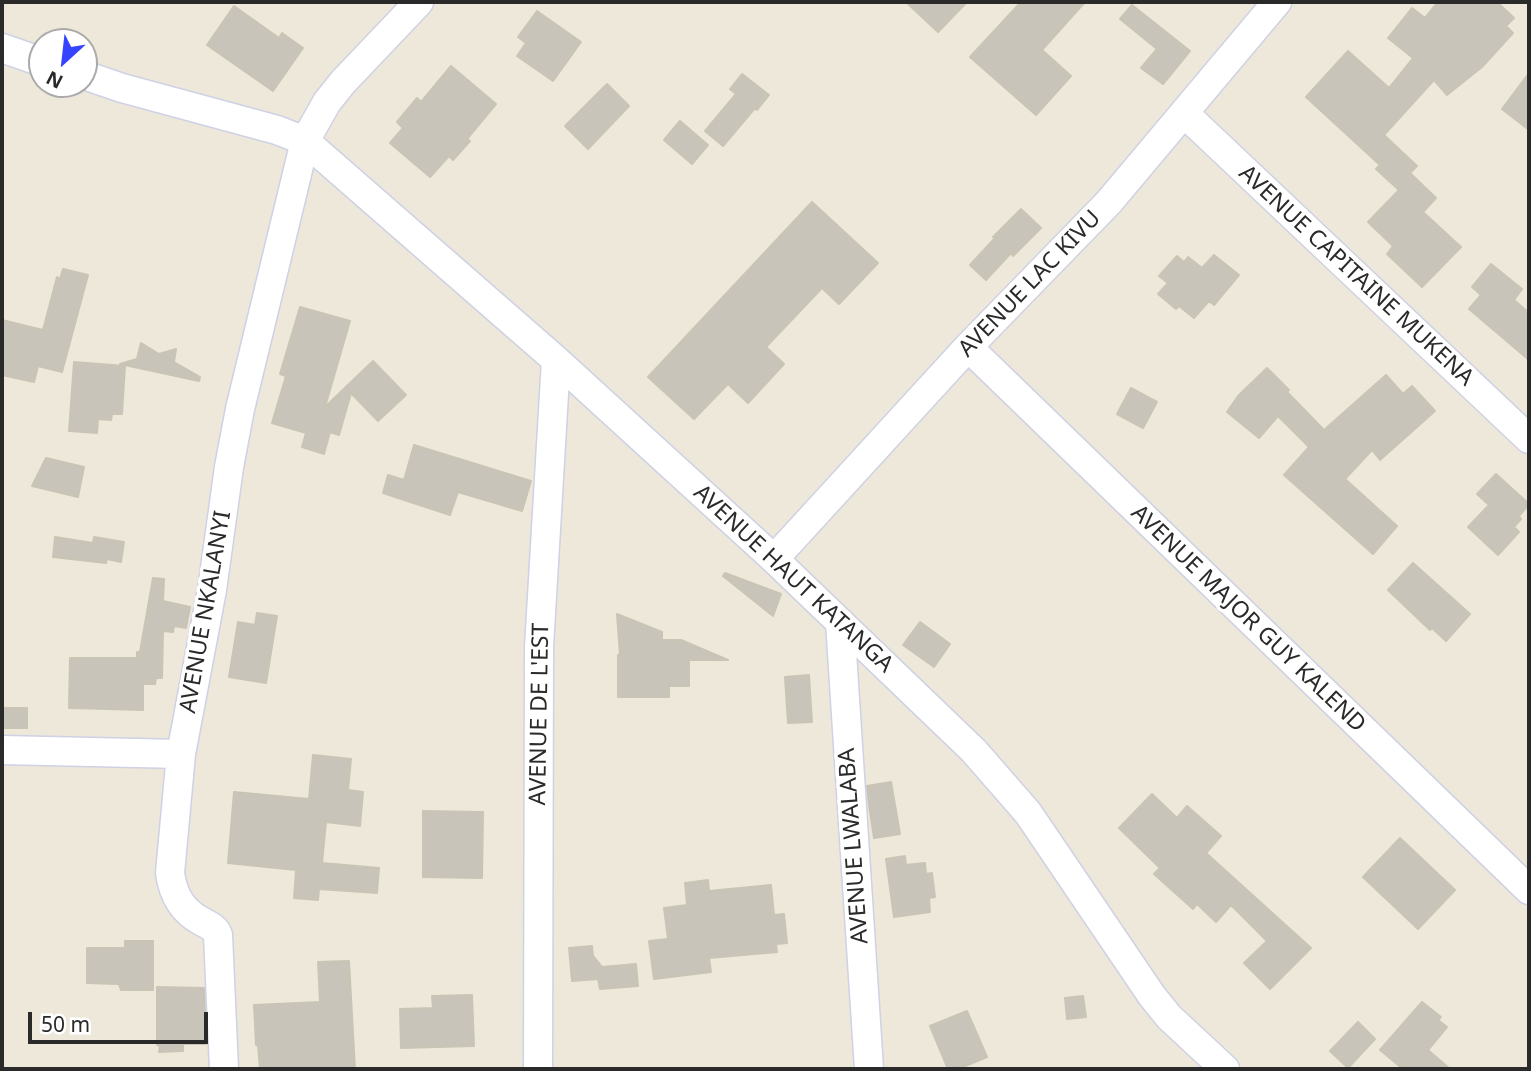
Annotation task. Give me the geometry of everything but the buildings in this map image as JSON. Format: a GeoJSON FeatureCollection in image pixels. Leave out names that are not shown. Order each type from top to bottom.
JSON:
{"type":"FeatureCollection","features":[{"type":"Feature","properties":{"kind":"street","name":"AVENUE NKALANYI"},"geometry":{"type":"LineString","coordinates":[[224,1069],[218,933],[178,901],[170,873],[181,754],[212,590],[229,467],[240,410],[305,141],[327,102],[343,82],[419,2]]}},
{"type":"Feature","properties":{"kind":"street","name":"AVENUE LAC KIVU"},"geometry":{"type":"LineString","coordinates":[[774,559],[968,347],[1108,202],[1277,2]]}},
{"type":"Feature","properties":{"kind":"street"},"geometry":{"type":"LineString","coordinates":[[2,48],[28,57]]}},
{"type":"Feature","properties":{"kind":"street"},"geometry":{"type":"LineString","coordinates":[[98,80],[277,130],[305,141]]}},
{"type":"Feature","properties":{"kind":"street","name":"AVENUE CAPITAINE MUKENA"},"geometry":{"type":"LineString","coordinates":[[1184,113],[1529,439]]}},
{"type":"Feature","properties":{"kind":"street","name":"AVENUE HAUT KATANGA"},"geometry":{"type":"LineString","coordinates":[[305,141],[556,360],[774,559],[974,751],[1028,813],[1152,996],[1169,1017],[1225,1069]]}},
{"type":"Feature","properties":{"kind":"street","name":"AVENUE MAJOR GUY KALEND"},"geometry":{"type":"LineString","coordinates":[[968,347],[1529,890]]}},
{"type":"Feature","properties":{"kind":"street","name":"AVENUE DE L'EST"},"geometry":{"type":"LineString","coordinates":[[538,1069],[539,647],[556,360]]}},
{"type":"Feature","properties":{"kind":"street","name":"AVENUE LWALABA"},"geometry":{"type":"LineString","coordinates":[[840,622],[869,1069]]}},
{"type":"Feature","properties":{"kind":"street"},"geometry":{"type":"LineString","coordinates":[[2,750],[181,754]]}},
{"type":"Feature","properties":{"kind":"street"},"geometry":{"type":"LineString","coordinates":[[1191,1039],[1197,1069]]}}]}
